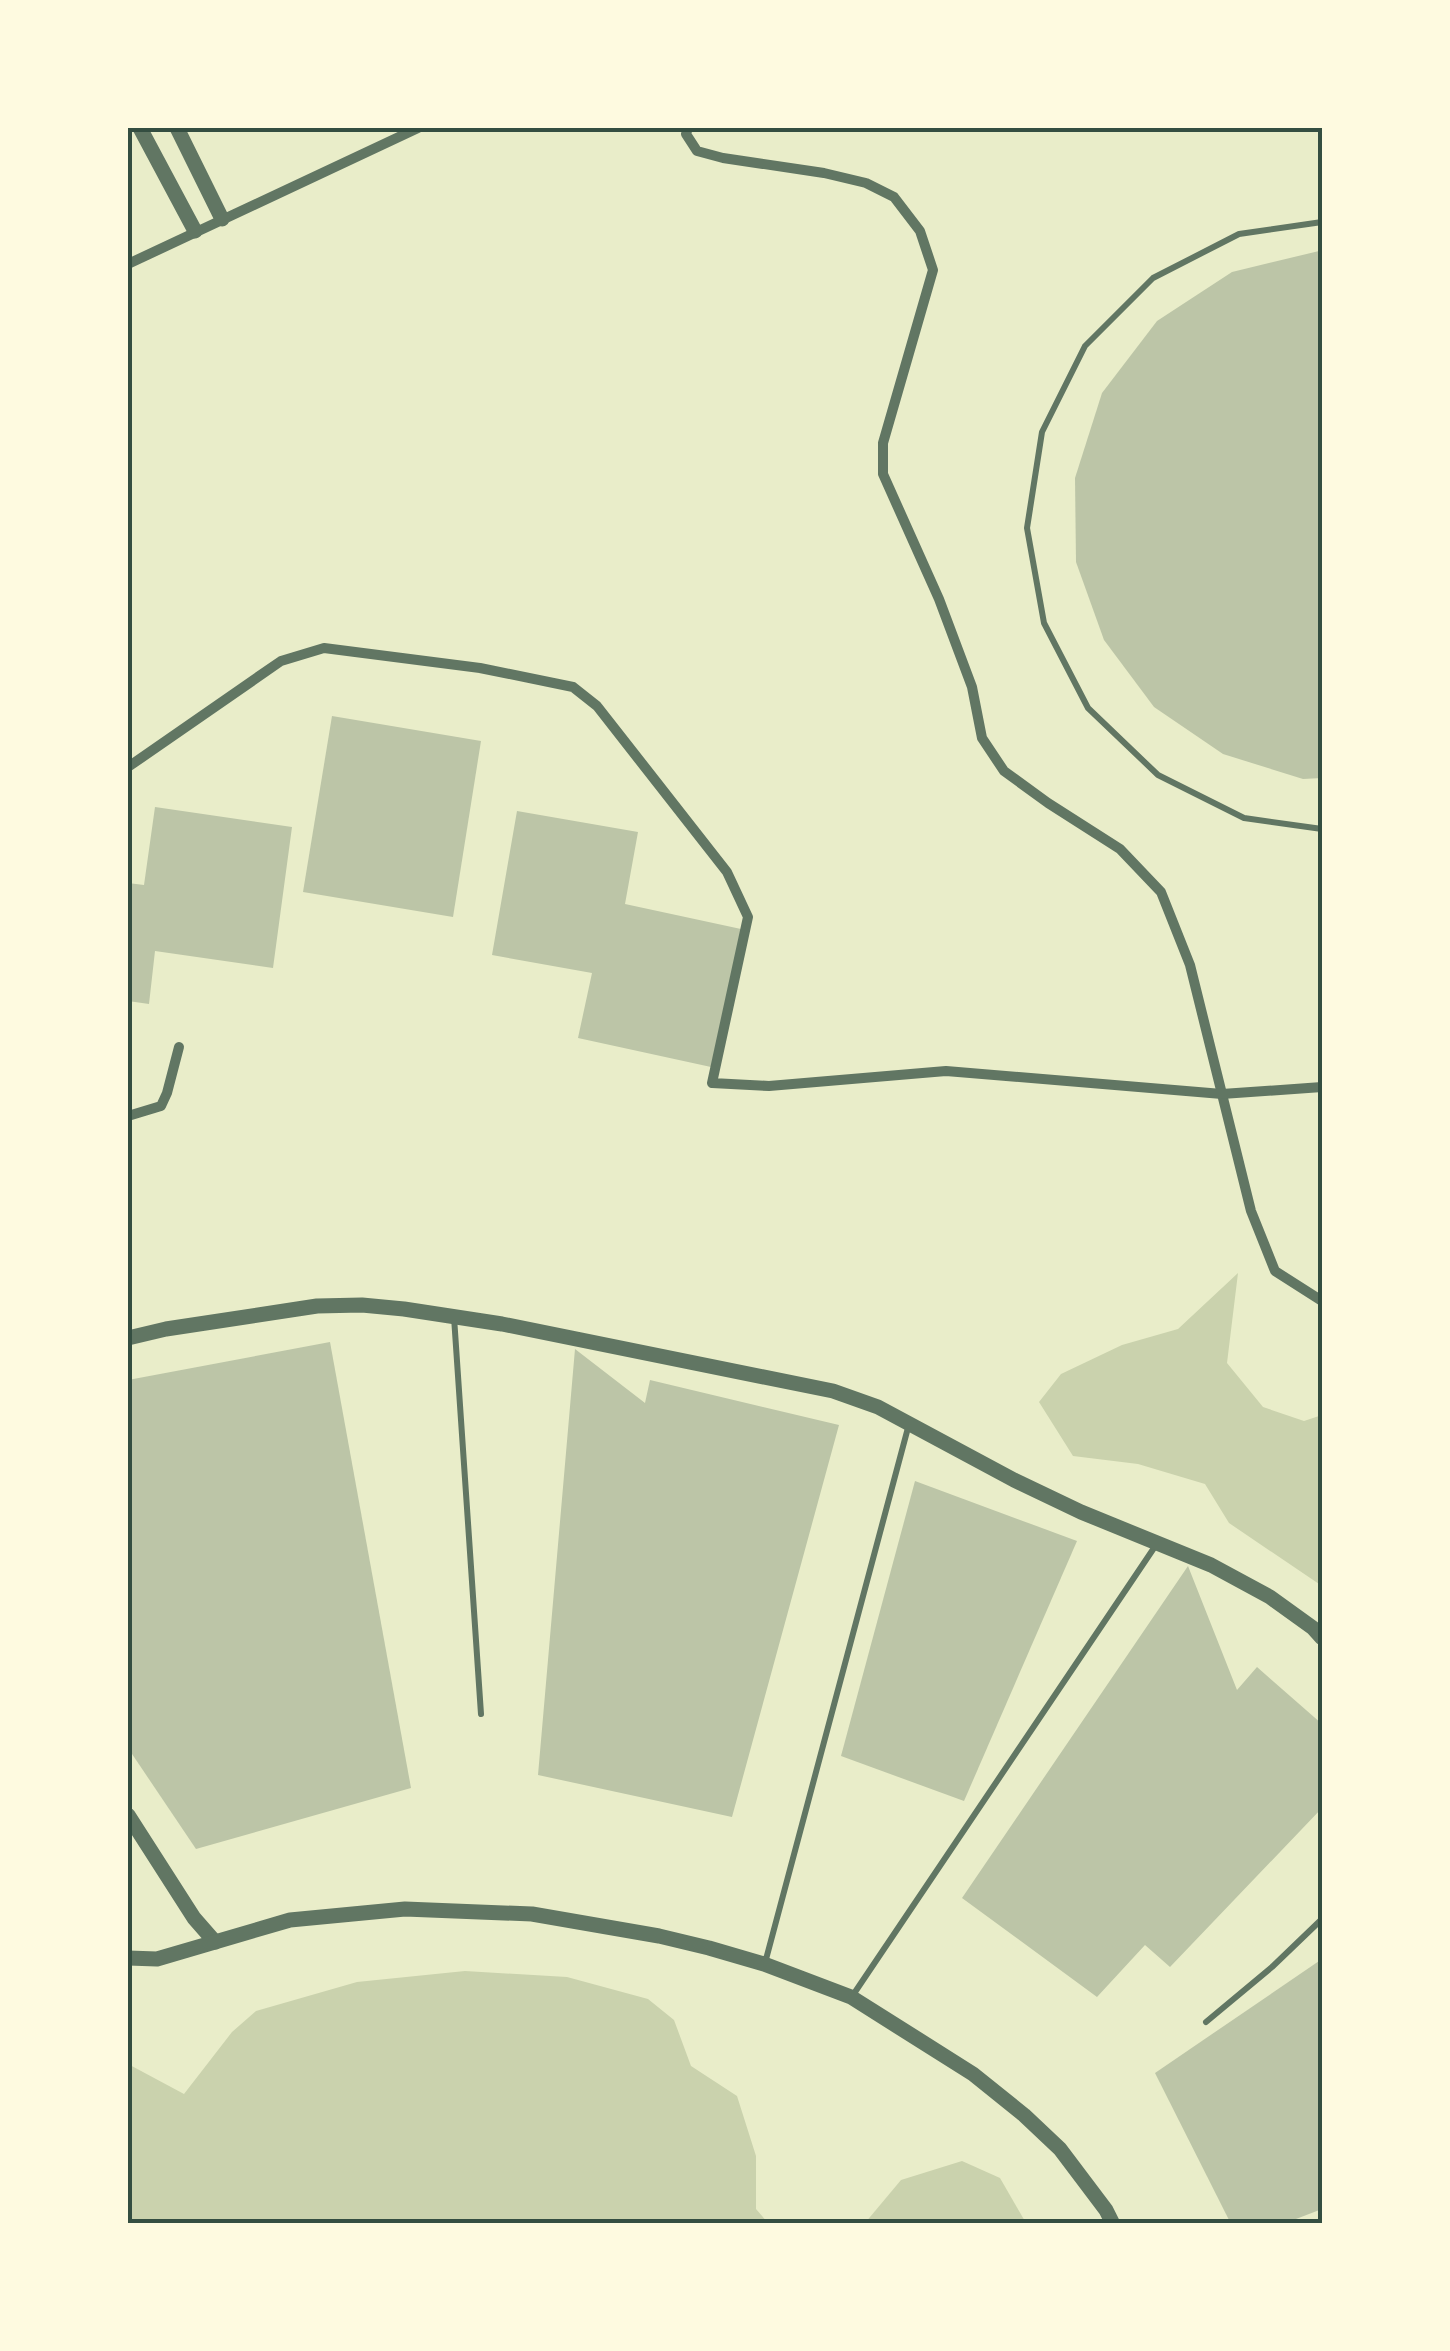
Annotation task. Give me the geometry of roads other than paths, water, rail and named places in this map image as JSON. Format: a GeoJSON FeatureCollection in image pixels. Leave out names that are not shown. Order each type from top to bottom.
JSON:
{"type":"FeatureCollection","features":[{"type":"Feature","properties":{"kind":"street"},"geometry":{"type":"LineString","coordinates":[[140,128],[195,232]]}},
{"type":"Feature","properties":{"kind":"street"},"geometry":{"type":"LineString","coordinates":[[176,128],[222,218]]}},
{"type":"Feature","properties":{"kind":"street"},"geometry":{"type":"LineString","coordinates":[[128,264],[418,128]]}},
{"type":"Feature","properties":{"kind":"street"},"geometry":{"type":"LineString","coordinates":[[688,128],[686,134],[697,151],[866,182],[894,197],[920,231],[932,270],[883,444],[883,474],[939,599],[972,687],[982,738],[1004,771],[1120,849],[1161,892],[1190,965],[1251,1211],[1275,1271],[1322,1301]]}},
{"type":"Feature","properties":{"kind":"street"},"geometry":{"type":"LineString","coordinates":[[128,767],[281,661],[324,648],[480,668],[572,688],[597,706],[728,872],[748,917],[712,1083],[769,1086],[946,1071],[1222,1094],[1322,1087]]}},
{"type":"Feature","properties":{"kind":"street"},"geometry":{"type":"LineString","coordinates":[[128,1116],[161,1106],[179,1047]]}},
{"type":"Feature","properties":{"kind":"street"},"geometry":{"type":"LineString","coordinates":[[128,1338],[317,1306],[362,1305],[454,1316],[833,1390],[878,1406],[1081,1512],[1211,1565],[1270,1597],[1322,1638]]}},
{"type":"Feature","properties":{"kind":"street"},"geometry":{"type":"LineString","coordinates":[[128,1815],[194,1918],[214,1942]]}},
{"type":"Feature","properties":{"kind":"street"},"geometry":{"type":"LineString","coordinates":[[128,1958],[157,1958],[290,1920],[405,1909],[532,1914],[660,1936],[764,1964],[851,1998],[973,2074],[1060,2149],[1106,2210],[1112,2224]]}},
{"type":"Feature","properties":{"kind":"lane"},"geometry":{"type":"LineString","coordinates":[[1322,222],[1239,234],[1153,278],[1085,346],[1042,432],[1028,528],[1044,622],[1088,708],[1158,775],[1244,818],[1322,829]]}},
{"type":"Feature","properties":{"kind":"lane"},"geometry":{"type":"LineString","coordinates":[[454,1316],[481,1714]]}},
{"type":"Feature","properties":{"kind":"lane"},"geometry":{"type":"LineString","coordinates":[[764,1964],[909,1424]]}},
{"type":"Feature","properties":{"kind":"lane"},"geometry":{"type":"LineString","coordinates":[[851,1998],[1157,1544]]}},
{"type":"Feature","properties":{"kind":"lane"},"geometry":{"type":"LineString","coordinates":[[1206,2022],[1322,1919]]}}]}
